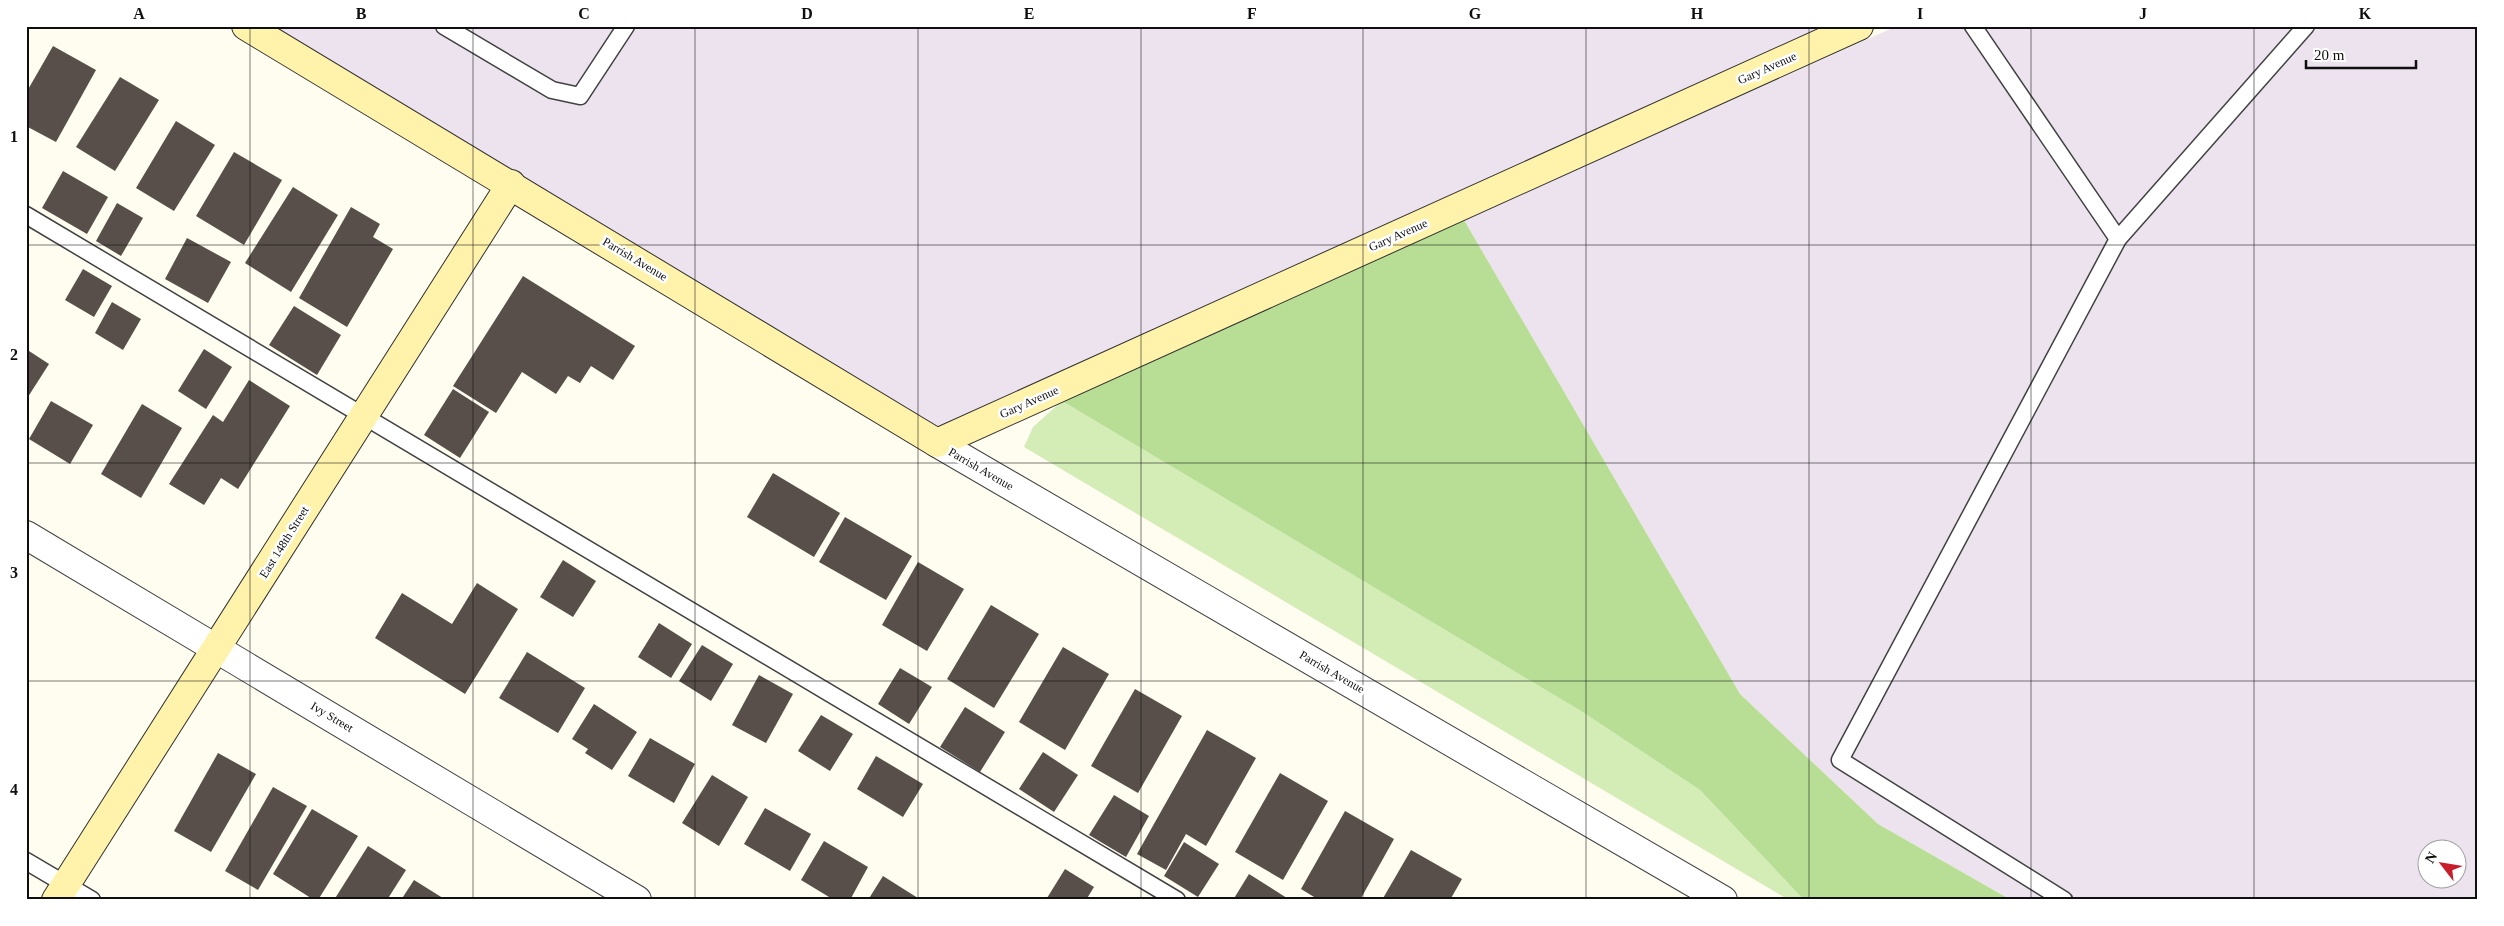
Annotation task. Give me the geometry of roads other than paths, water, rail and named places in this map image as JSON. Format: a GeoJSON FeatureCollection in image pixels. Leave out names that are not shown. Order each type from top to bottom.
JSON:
{"type":"FeatureCollection","features":[{"type":"Feature","properties":{"kind":"street","name":"Parrish Avenue"},"geometry":{"type":"LineString","coordinates":[[246,26],[938,443],[1723,900]]}},
{"type":"Feature","properties":{"kind":"street","name":"Gary Avenue"},"geometry":{"type":"LineString","coordinates":[[938,443],[1859,26]]}},
{"type":"Feature","properties":{"kind":"street","name":"East 148th Street"},"geometry":{"type":"LineString","coordinates":[[61,892],[511,184]]}},
{"type":"Feature","properties":{"kind":"street","name":"Ivy Street"},"geometry":{"type":"LineString","coordinates":[[26,535],[637,900]]}},
{"type":"Feature","properties":{"kind":"lane"},"geometry":{"type":"LineString","coordinates":[[444,26],[552,90],[580,96],[626,26]]}},
{"type":"Feature","properties":{"kind":"lane"},"geometry":{"type":"LineString","coordinates":[[1973,26],[2118,239]]}},
{"type":"Feature","properties":{"kind":"lane"},"geometry":{"type":"LineString","coordinates":[[2064,900],[1840,760],[2118,239],[2306,26]]}},
{"type":"Feature","properties":{"kind":"lane"},"geometry":{"type":"LineString","coordinates":[[26,215],[1177,900]]}},
{"type":"Feature","properties":{"kind":"lane"},"geometry":{"type":"LineString","coordinates":[[26,860],[61,892],[92,900]]}}]}
